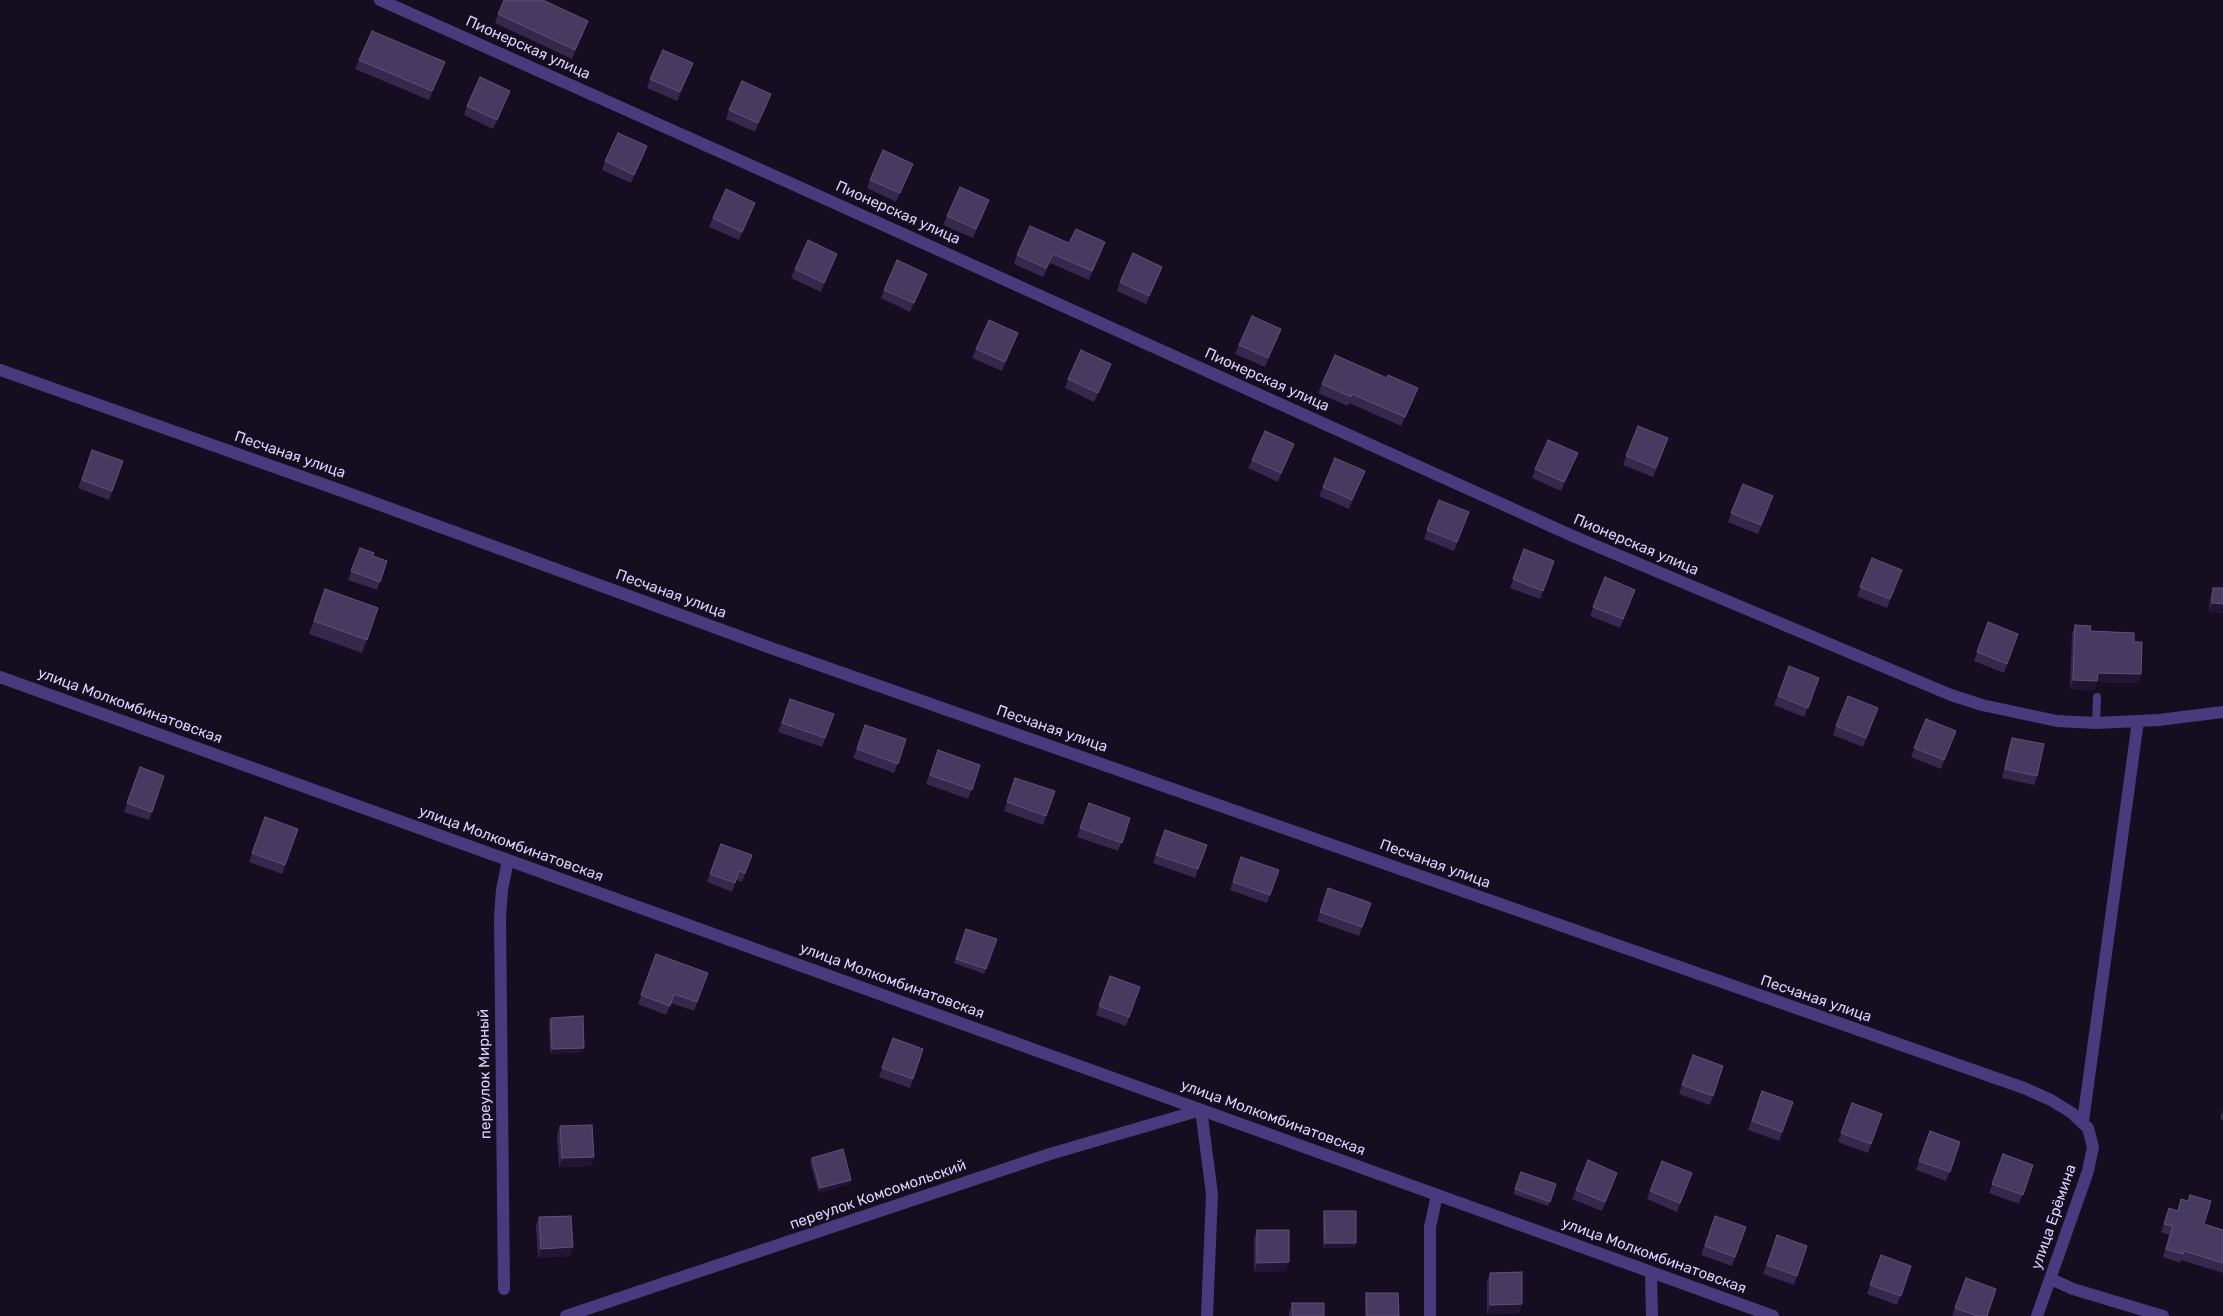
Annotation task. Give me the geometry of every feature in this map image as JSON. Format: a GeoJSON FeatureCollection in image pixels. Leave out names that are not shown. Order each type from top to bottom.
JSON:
{"type":"FeatureCollection","features":[{"type":"Feature","properties":{"kind":"street","name":"Пионерская улица"},"geometry":{"type":"LineString","coordinates":[[380,0],[1575,537],[1951,695],[2010,712],[2057,721],[2096,723],[2159,720],[2223,712]]}},
{"type":"Feature","properties":{"kind":"street","name":"Песчаная улица"},"geometry":{"type":"LineString","coordinates":[[0,370],[345,492],[771,648],[2015,1085],[2051,1100],[2085,1124]]}},
{"type":"Feature","properties":{"kind":"street","name":"улица Молкомбинатовская"},"geometry":{"type":"LineString","coordinates":[[0,677],[1773,1316]]}},
{"type":"Feature","properties":{"kind":"street","name":"улица Ерёмина"},"geometry":{"type":"LineString","coordinates":[[2037,1316],[2088,1171],[2093,1147],[2085,1124],[2138,721]]}},
{"type":"Feature","properties":{"kind":"street","name":"переулок Мирный"},"geometry":{"type":"LineString","coordinates":[[504,1289],[500,917],[508,860]]}},
{"type":"Feature","properties":{"kind":"street","name":"переулок Комсомольский"},"geometry":{"type":"LineString","coordinates":[[566,1316],[1050,1154],[1201,1110]]}},
{"type":"Feature","properties":{"kind":"street"},"geometry":{"type":"LineString","coordinates":[[1201,1110],[1212,1194],[1207,1316]]}},
{"type":"Feature","properties":{"kind":"street"},"geometry":{"type":"LineString","coordinates":[[1430,1316],[1430,1227],[1437,1194]]}},
{"type":"Feature","properties":{"kind":"street"},"geometry":{"type":"LineString","coordinates":[[1651,1272],[1652,1316]]}},
{"type":"Feature","properties":{"kind":"street"},"geometry":{"type":"LineString","coordinates":[[2051,1279],[2073,1288],[2163,1316]]}},
{"type":"Feature","properties":{"kind":"lane"},"geometry":{"type":"LineString","coordinates":[[2096,697],[2096,723]]}},
{"type":"Feature","properties":{"kind":"building"},"geometry":{"type":"Polygon","coordinates":[[[504,0],[543,0],[588,21],[575,50],[498,14],[504,0]]]}},
{"type":"Feature","properties":{"kind":"building"},"geometry":{"type":"Polygon","coordinates":[[[372,31],[445,62],[432,91],[359,60],[372,31]]]}},
{"type":"Feature","properties":{"kind":"building"},"geometry":{"type":"Polygon","coordinates":[[[663,50],[693,63],[680,92],[650,79],[663,50]]]}},
{"type":"Feature","properties":{"kind":"building"},"geometry":{"type":"Polygon","coordinates":[[[480,77],[510,91],[497,120],[467,106],[480,77]]]}},
{"type":"Feature","properties":{"kind":"building"},"geometry":{"type":"Polygon","coordinates":[[[742,81],[771,94],[758,123],[729,110],[742,81]]]}},
{"type":"Feature","properties":{"kind":"building"},"geometry":{"type":"Polygon","coordinates":[[[618,133],[647,146],[634,175],[605,161],[618,133]]]}},
{"type":"Feature","properties":{"kind":"building"},"geometry":{"type":"Polygon","coordinates":[[[883,150],[913,164],[900,193],[870,180],[883,150]]]}},
{"type":"Feature","properties":{"kind":"building"},"geometry":{"type":"Polygon","coordinates":[[[960,187],[989,200],[976,229],[947,216],[960,187]]]}},
{"type":"Feature","properties":{"kind":"building"},"geometry":{"type":"Polygon","coordinates":[[[726,189],[755,203],[742,232],[713,218],[726,189]]]}},
{"type":"Feature","properties":{"kind":"building"},"geometry":{"type":"Polygon","coordinates":[[[1030,226],[1069,243],[1076,229],[1105,242],[1092,271],[1053,254],[1046,268],[1017,255],[1030,226]]]}},
{"type":"Feature","properties":{"kind":"building"},"geometry":{"type":"Polygon","coordinates":[[[808,240],[837,254],[824,283],[795,269],[808,240]]]}},
{"type":"Feature","properties":{"kind":"building"},"geometry":{"type":"Polygon","coordinates":[[[1133,253],[1162,267],[1149,296],[1120,282],[1133,253]]]}},
{"type":"Feature","properties":{"kind":"building"},"geometry":{"type":"Polygon","coordinates":[[[897,260],[927,274],[914,303],[884,290],[897,260]]]}},
{"type":"Feature","properties":{"kind":"building"},"geometry":{"type":"Polygon","coordinates":[[[1252,316],[1281,329],[1268,358],[1239,345],[1252,316]]]}},
{"type":"Feature","properties":{"kind":"building"},"geometry":{"type":"Polygon","coordinates":[[[989,320],[1018,333],[1005,362],[976,349],[989,320]]]}},
{"type":"Feature","properties":{"kind":"building"},"geometry":{"type":"Polygon","coordinates":[[[1081,350],[1111,364],[1098,393],[1068,379],[1081,350]]]}},
{"type":"Feature","properties":{"kind":"building"},"geometry":{"type":"Polygon","coordinates":[[[1335,355],[1387,378],[1388,375],[1418,388],[1405,417],[1352,394],[1351,397],[1322,384],[1335,355]]]}},
{"type":"Feature","properties":{"kind":"building"},"geometry":{"type":"Polygon","coordinates":[[[1638,426],[1668,438],[1656,468],[1626,456],[1638,426]]]}},
{"type":"Feature","properties":{"kind":"building"},"geometry":{"type":"Polygon","coordinates":[[[1265,431],[1294,444],[1281,473],[1252,460],[1265,431]]]}},
{"type":"Feature","properties":{"kind":"building"},"geometry":{"type":"Polygon","coordinates":[[[1548,440],[1578,453],[1564,482],[1535,469],[1548,440]]]}},
{"type":"Feature","properties":{"kind":"building"},"geometry":{"type":"Polygon","coordinates":[[[92,450],[123,461],[112,491],[82,480],[92,450]]]}},
{"type":"Feature","properties":{"kind":"building"},"geometry":{"type":"Polygon","coordinates":[[[1335,458],[1365,471],[1352,500],[1323,487],[1335,458]]]}},
{"type":"Feature","properties":{"kind":"building"},"geometry":{"type":"Polygon","coordinates":[[[1743,484],[1773,496],[1761,525],[1731,513],[1743,484]]]}},
{"type":"Feature","properties":{"kind":"building"},"geometry":{"type":"Polygon","coordinates":[[[1439,500],[1469,512],[1457,542],[1427,530],[1439,500]]]}},
{"type":"Feature","properties":{"kind":"building"},"geometry":{"type":"Polygon","coordinates":[[[360,548],[374,553],[373,556],[387,561],[380,582],[351,571],[360,548]]]}},
{"type":"Feature","properties":{"kind":"building"},"geometry":{"type":"Polygon","coordinates":[[[1524,549],[1554,561],[1543,591],[1513,579],[1524,549]]]}},
{"type":"Feature","properties":{"kind":"building"},"geometry":{"type":"Polygon","coordinates":[[[1872,558],[1902,570],[1890,599],[1860,587],[1872,558]]]}},
{"type":"Feature","properties":{"kind":"building"},"geometry":{"type":"Polygon","coordinates":[[[1605,577],[1635,590],[1623,619],[1593,607],[1605,577]]]}},
{"type":"Feature","properties":{"kind":"building"},"geometry":{"type":"Polygon","coordinates":[[[2213,588],[2223,588],[2223,604],[2212,603],[2213,588]]]}},
{"type":"Feature","properties":{"kind":"building"},"geometry":{"type":"Polygon","coordinates":[[[325,589],[378,608],[367,640],[314,621],[325,589]]]}},
{"type":"Feature","properties":{"kind":"building"},"geometry":{"type":"Polygon","coordinates":[[[1988,622],[2018,634],[2007,664],[1977,652],[1988,622]]]}},
{"type":"Feature","properties":{"kind":"building"},"geometry":{"type":"Polygon","coordinates":[[[2075,625],[2091,626],[2090,631],[2134,633],[2134,642],[2142,642],[2141,674],[2098,673],[2097,681],[2073,680],[2075,625]]]}},
{"type":"Feature","properties":{"kind":"building"},"geometry":{"type":"Polygon","coordinates":[[[1789,666],[1819,678],[1808,708],[1778,696],[1789,666]]]}},
{"type":"Feature","properties":{"kind":"building"},"geometry":{"type":"Polygon","coordinates":[[[1848,696],[1878,708],[1866,738],[1836,726],[1848,696]]]}},
{"type":"Feature","properties":{"kind":"building"},"geometry":{"type":"Polygon","coordinates":[[[790,699],[834,714],[825,738],[782,723],[790,699]]]}},
{"type":"Feature","properties":{"kind":"building"},"geometry":{"type":"Polygon","coordinates":[[[1926,719],[1956,731],[1944,760],[1914,748],[1926,719]]]}},
{"type":"Feature","properties":{"kind":"building"},"geometry":{"type":"Polygon","coordinates":[[[865,725],[906,739],[898,764],[857,749],[865,725]]]}},
{"type":"Feature","properties":{"kind":"building"},"geometry":{"type":"Polygon","coordinates":[[[2012,738],[2044,744],[2037,776],[2005,769],[2012,738]]]}},
{"type":"Feature","properties":{"kind":"building"},"geometry":{"type":"Polygon","coordinates":[[[938,750],[980,765],[972,790],[930,775],[938,750]]]}},
{"type":"Feature","properties":{"kind":"building"},"geometry":{"type":"Polygon","coordinates":[[[140,767],[164,776],[152,812],[127,803],[140,767]]]}},
{"type":"Feature","properties":{"kind":"building"},"geometry":{"type":"Polygon","coordinates":[[[1015,778],[1055,791],[1046,816],[1007,802],[1015,778]]]}},
{"type":"Feature","properties":{"kind":"building"},"geometry":{"type":"Polygon","coordinates":[[[1089,803],[1130,818],[1122,843],[1080,828],[1089,803]]]}},
{"type":"Feature","properties":{"kind":"building"},"geometry":{"type":"Polygon","coordinates":[[[265,817],[298,829],[285,865],[252,853],[265,817]]]}},
{"type":"Feature","properties":{"kind":"building"},"geometry":{"type":"Polygon","coordinates":[[[1165,830],[1207,845],[1198,869],[1156,855],[1165,830]]]}},
{"type":"Feature","properties":{"kind":"building"},"geometry":{"type":"Polygon","coordinates":[[[721,844],[752,855],[745,873],[739,871],[735,883],[710,874],[721,844]]]}},
{"type":"Feature","properties":{"kind":"building"},"geometry":{"type":"Polygon","coordinates":[[[1241,857],[1279,870],[1270,895],[1233,882],[1241,857]]]}},
{"type":"Feature","properties":{"kind":"building"},"geometry":{"type":"Polygon","coordinates":[[[1328,888],[1371,903],[1362,927],[1320,912],[1328,888]]]}},
{"type":"Feature","properties":{"kind":"building"},"geometry":{"type":"Polygon","coordinates":[[[966,929],[997,939],[986,969],[956,959],[966,929]]]}},
{"type":"Feature","properties":{"kind":"building"},"geometry":{"type":"Polygon","coordinates":[[[656,954],[708,973],[697,1002],[674,994],[670,1006],[641,995],[656,954]]]}},
{"type":"Feature","properties":{"kind":"building"},"geometry":{"type":"Polygon","coordinates":[[[1110,976],[1140,987],[1129,1017],[1099,1006],[1110,976]]]}},
{"type":"Feature","properties":{"kind":"building"},"geometry":{"type":"Polygon","coordinates":[[[583,1016],[584,1048],[552,1049],[551,1018],[583,1016]]]}},
{"type":"Feature","properties":{"kind":"building"},"geometry":{"type":"Polygon","coordinates":[[[893,1038],[923,1049],[913,1079],[882,1068],[893,1038]]]}},
{"type":"Feature","properties":{"kind":"building"},"geometry":{"type":"Polygon","coordinates":[[[1693,1055],[1723,1066],[1713,1096],[1682,1085],[1693,1055]]]}},
{"type":"Feature","properties":{"kind":"building"},"geometry":{"type":"Polygon","coordinates":[[[1762,1091],[1793,1102],[1782,1132],[1752,1121],[1762,1091]]]}},
{"type":"Feature","properties":{"kind":"building"},"geometry":{"type":"Polygon","coordinates":[[[1852,1103],[1882,1114],[1871,1144],[1841,1133],[1852,1103]]]}},
{"type":"Feature","properties":{"kind":"building"},"geometry":{"type":"Polygon","coordinates":[[[592,1125],[594,1157],[562,1158],[560,1126],[592,1125]]]}},
{"type":"Feature","properties":{"kind":"building"},"geometry":{"type":"Polygon","coordinates":[[[1930,1131],[1960,1142],[1950,1172],[1919,1161],[1930,1131]]]}},
{"type":"Feature","properties":{"kind":"building"},"geometry":{"type":"Polygon","coordinates":[[[843,1149],[851,1180],[820,1188],[812,1158],[843,1149]]]}},
{"type":"Feature","properties":{"kind":"building"},"geometry":{"type":"Polygon","coordinates":[[[2003,1154],[2033,1165],[2023,1195],[1992,1184],[2003,1154]]]}},
{"type":"Feature","properties":{"kind":"building"},"geometry":{"type":"Polygon","coordinates":[[[1588,1160],[1617,1173],[1605,1202],[1576,1190],[1588,1160]]]}},
{"type":"Feature","properties":{"kind":"building"},"geometry":{"type":"Polygon","coordinates":[[[1662,1161],[1692,1173],[1680,1203],[1650,1191],[1662,1161]]]}},
{"type":"Feature","properties":{"kind":"building"},"geometry":{"type":"Polygon","coordinates":[[[1521,1172],[1556,1184],[1550,1202],[1515,1189],[1521,1172]]]}},
{"type":"Feature","properties":{"kind":"building"},"geometry":{"type":"Polygon","coordinates":[[[2190,1195],[2211,1201],[2204,1224],[2223,1230],[2223,1263],[2184,1251],[2183,1254],[2166,1249],[2173,1226],[2164,1224],[2169,1208],[2178,1211],[2181,1199],[2188,1201],[2190,1195]]]}},
{"type":"Feature","properties":{"kind":"building"},"geometry":{"type":"Polygon","coordinates":[[[1324,1211],[1356,1211],[1356,1243],[1325,1243],[1324,1211]]]}},
{"type":"Feature","properties":{"kind":"building"},"geometry":{"type":"Polygon","coordinates":[[[571,1216],[573,1247],[541,1249],[539,1217],[571,1216]]]}},
{"type":"Feature","properties":{"kind":"building"},"geometry":{"type":"Polygon","coordinates":[[[1715,1216],[1746,1227],[1735,1257],[1705,1246],[1715,1216]]]}},
{"type":"Feature","properties":{"kind":"building"},"geometry":{"type":"Polygon","coordinates":[[[1257,1230],[1289,1230],[1289,1262],[1257,1263],[1257,1230]]]}},
{"type":"Feature","properties":{"kind":"building"},"geometry":{"type":"Polygon","coordinates":[[[1777,1235],[1807,1246],[1797,1276],[1767,1265],[1777,1235]]]}},
{"type":"Feature","properties":{"kind":"building"},"geometry":{"type":"Polygon","coordinates":[[[1881,1255],[1911,1266],[1901,1296],[1870,1285],[1881,1255]]]}},
{"type":"Feature","properties":{"kind":"building"},"geometry":{"type":"Polygon","coordinates":[[[1522,1272],[1522,1304],[1490,1305],[1490,1273],[1522,1272]]]}},
{"type":"Feature","properties":{"kind":"building"},"geometry":{"type":"Polygon","coordinates":[[[1966,1278],[1996,1289],[1987,1316],[1978,1316],[1955,1308],[1966,1278]]]}},
{"type":"Feature","properties":{"kind":"building"},"geometry":{"type":"Polygon","coordinates":[[[1366,1293],[1398,1293],[1399,1316],[1367,1316],[1366,1293]]]}},
{"type":"Feature","properties":{"kind":"building"},"geometry":{"type":"Polygon","coordinates":[[[1292,1303],[1324,1303],[1324,1316],[1293,1316],[1292,1303]]]}}]}
